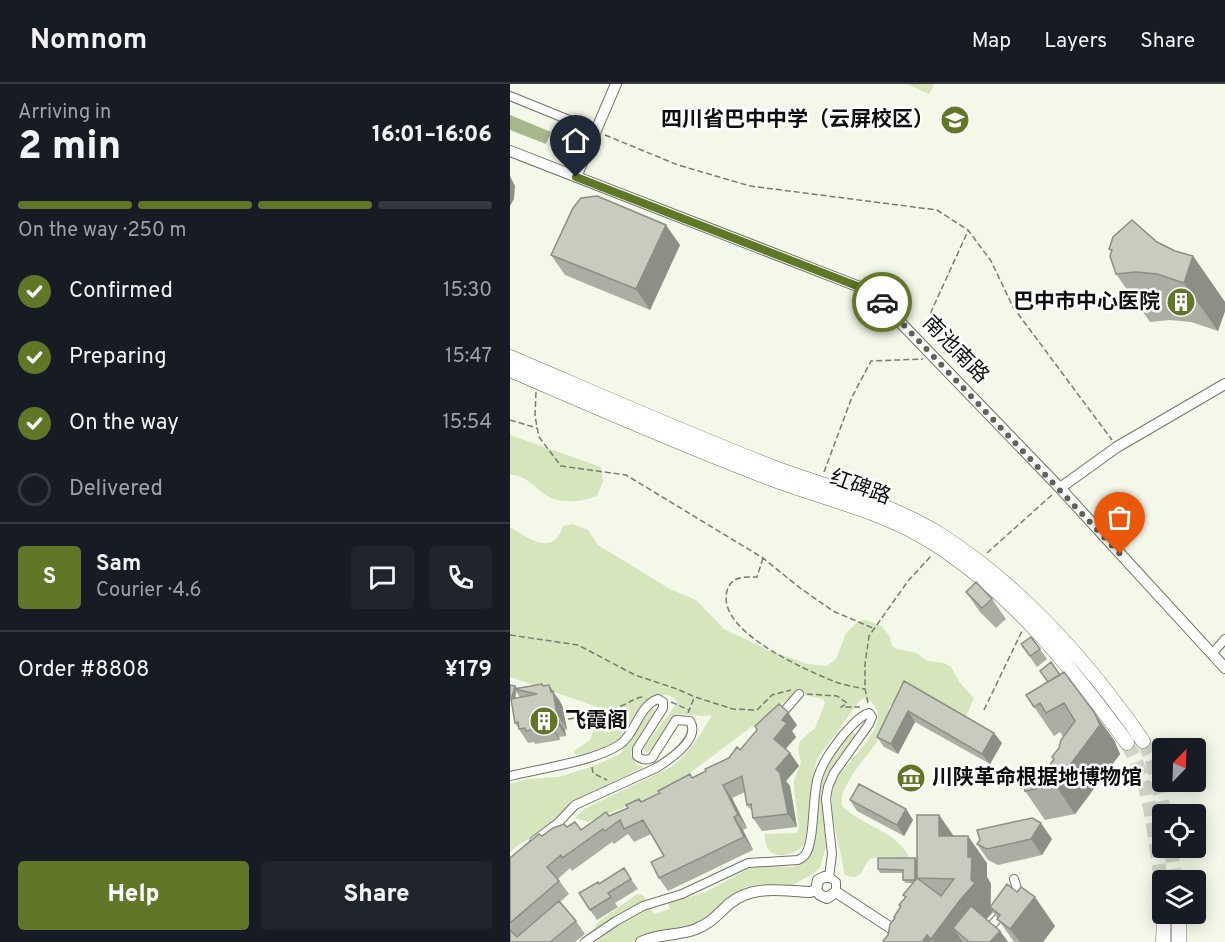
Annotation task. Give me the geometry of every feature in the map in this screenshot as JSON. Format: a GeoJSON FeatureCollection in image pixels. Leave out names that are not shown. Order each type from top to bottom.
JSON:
{"type":"FeatureCollection","features":[{"type":"Feature","properties":{"kind":"main road"},"geometry":{"type":"LineString","coordinates":[[510,357],[646,415],[915,521],[940,535],[978,561],[1033,610],[1108,693],[1143,741]]}},
{"type":"Feature","properties":{"kind":"main road","name":"红碑路"},"geometry":{"type":"LineString","coordinates":[[510,370],[770,478],[896,524],[937,546],[982,579],[1055,649],[1127,743]]}},
{"type":"Feature","properties":{"kind":"main road"},"geometry":{"type":"LineString","coordinates":[[1163,942],[1164,924]]}},
{"type":"Feature","properties":{"kind":"main road"},"geometry":{"type":"LineString","coordinates":[[1179,924],[1179,942]]}},
{"type":"Feature","properties":{"kind":"street"},"geometry":{"type":"LineString","coordinates":[[576,177],[616,84]]}},
{"type":"Feature","properties":{"kind":"street"},"geometry":{"type":"LineString","coordinates":[[510,96],[596,131]]}},
{"type":"Feature","properties":{"kind":"street","name":"南池南路"},"geometry":{"type":"LineString","coordinates":[[510,151],[870,291],[1060,488],[1225,668]]}},
{"type":"Feature","properties":{"kind":"street"},"geometry":{"type":"LineString","coordinates":[[1060,488],[1117,447],[1225,384]]}},
{"type":"Feature","properties":{"kind":"street"},"geometry":{"type":"LineString","coordinates":[[1212,654],[1225,639]]}},
{"type":"Feature","properties":{"kind":"street"},"geometry":{"type":"LineString","coordinates":[[776,721],[800,694]]}},
{"type":"Feature","properties":{"kind":"street"},"geometry":{"type":"LineString","coordinates":[[510,776],[589,757],[621,744],[652,702],[658,699],[663,702],[663,708],[637,749],[636,756],[640,759],[652,758],[676,720],[690,721],[693,725],[693,732],[676,754],[656,768],[575,805],[529,848],[556,837]]}},
{"type":"Feature","properties":{"kind":"street"},"geometry":{"type":"LineString","coordinates":[[585,942],[643,906],[682,894],[748,864],[798,860],[807,854],[815,790],[822,765],[850,727],[869,713],[872,717],[870,724],[834,773],[828,787],[826,799],[832,854],[829,877]]}},
{"type":"Feature","properties":{"kind":"street"},"geometry":{"type":"LineString","coordinates":[[829,877],[836,882],[836,892],[827,898],[820,896],[816,890],[818,880],[829,877]]}},
{"type":"Feature","properties":{"kind":"street"},"geometry":{"type":"LineString","coordinates":[[976,942],[1019,895],[1014,879]]}},
{"type":"Feature","properties":{"kind":"street"},"geometry":{"type":"LineString","coordinates":[[641,942],[667,934],[692,931],[708,924],[729,904],[744,894],[756,890],[810,892],[816,890]]}},
{"type":"Feature","properties":{"kind":"street"},"geometry":{"type":"LineString","coordinates":[[836,892],[894,930],[900,942]]}},
{"type":"Feature","properties":{"kind":"path"},"geometry":{"type":"LineString","coordinates":[[596,131],[678,165],[750,186],[937,210],[968,230],[991,261],[1013,307],[1117,447]]}},
{"type":"Feature","properties":{"kind":"path"},"geometry":{"type":"LineString","coordinates":[[819,484],[852,397],[871,361],[936,359],[947,350],[933,329],[931,312],[968,230]]}},
{"type":"Feature","properties":{"kind":"path"},"geometry":{"type":"LineString","coordinates":[[536,381],[535,416],[539,437],[561,465],[626,476],[763,558],[833,611],[875,628]]}},
{"type":"Feature","properties":{"kind":"path"},"geometry":{"type":"LineString","coordinates":[[510,420],[537,428]]}},
{"type":"Feature","properties":{"kind":"path"},"geometry":{"type":"LineString","coordinates":[[978,561],[1060,488]]}},
{"type":"Feature","properties":{"kind":"path"},"geometry":{"type":"LineString","coordinates":[[510,635],[578,645],[635,675],[733,709],[757,710],[772,695],[789,689],[800,694],[837,696],[848,703],[841,707],[862,707],[868,705],[865,689],[869,636],[908,581],[937,546]]}},
{"type":"Feature","properties":{"kind":"path"},"geometry":{"type":"LineString","coordinates":[[763,558],[757,577],[738,578],[729,585],[725,599],[735,622],[768,650],[836,682],[865,689]]}},
{"type":"Feature","properties":{"kind":"path"},"geometry":{"type":"LineString","coordinates":[[984,710],[1027,620]]}},
{"type":"Feature","properties":{"kind":"path"},"geometry":{"type":"LineString","coordinates":[[568,719],[592,717],[622,706],[635,698],[647,697]]}},
{"type":"Feature","properties":{"kind":"path"},"geometry":{"type":"LineString","coordinates":[[686,720],[695,697]]}},
{"type":"Feature","properties":{"kind":"path"},"geometry":{"type":"LineString","coordinates":[[669,701],[689,710]]}},
{"type":"Feature","properties":{"kind":"path"},"geometry":{"type":"LineString","coordinates":[[589,757],[593,773],[615,785]]}},
{"type":"Feature","properties":{"kind":"shaded area"},"geometry":{"type":"Polygon","coordinates":[[[907,84],[934,84],[929,94],[907,84]]]}},
{"type":"Feature","properties":{"kind":"shaded area"},"geometry":{"type":"Polygon","coordinates":[[[510,115],[551,132],[546,144],[510,130],[510,115]]]}},
{"type":"Feature","properties":{"kind":"shaded area"},"geometry":{"type":"Polygon","coordinates":[[[510,435],[601,467],[603,481],[597,496],[574,501],[556,500],[522,477],[510,475],[510,435]]]}},
{"type":"Feature","properties":{"kind":"shaded area"},"geometry":{"type":"Polygon","coordinates":[[[572,524],[588,530],[598,545],[670,589],[696,600],[724,629],[768,650],[807,664],[827,666],[836,659],[846,633],[859,621],[866,620],[882,626],[890,637],[892,646],[897,649],[916,653],[928,661],[944,663],[951,667],[960,683],[974,698],[965,719],[900,705],[890,705],[883,732],[856,769],[842,798],[842,806],[895,840],[908,855],[907,858],[873,858],[866,863],[860,875],[851,877],[844,874],[834,825],[832,800],[838,777],[870,738],[876,727],[878,716],[875,706],[865,698],[860,700],[816,761],[805,844],[792,853],[779,855],[773,853],[768,849],[765,834],[796,833],[799,829],[794,789],[794,780],[801,762],[798,749],[800,741],[815,728],[825,703],[823,699],[804,695],[792,696],[669,789],[588,822],[575,818],[584,809],[671,767],[689,750],[711,717],[710,715],[674,716],[652,749],[646,753],[643,750],[645,746],[677,703],[676,700],[666,695],[651,697],[640,707],[616,741],[588,753],[574,754],[574,751],[590,740],[594,729],[599,724],[607,722],[617,724],[618,721],[612,712],[510,677],[510,527],[533,540],[547,543],[559,535],[563,526],[572,524]]]}},
{"type":"Feature","properties":{"kind":"shaded area"},"geometry":{"type":"Polygon","coordinates":[[[653,708],[655,711],[632,748],[631,754],[636,764],[644,767],[571,802],[556,821],[510,853],[510,784],[526,779],[558,777],[594,766],[620,754],[653,708]]]}},
{"type":"Feature","properties":{"kind":"shaded area"},"geometry":{"type":"Polygon","coordinates":[[[852,732],[855,733],[855,737],[823,799],[826,847],[820,867],[814,873],[791,886],[760,884],[746,887],[732,896],[703,922],[689,927],[648,933],[631,942],[589,942],[597,923],[637,894],[643,895],[654,914],[670,909],[668,903],[706,892],[749,868],[800,865],[811,854],[816,797],[823,770],[852,732]]]}},
{"type":"Feature","properties":{"kind":"building"},"geometry":{"type":"Polygon","coordinates":[[[597,196],[666,225],[636,289],[551,255],[573,208],[581,198],[597,196]]]}},
{"type":"Feature","properties":{"kind":"building"},"geometry":{"type":"Polygon","coordinates":[[[1132,220],[1157,242],[1175,251],[1193,256],[1184,283],[1157,274],[1136,272],[1116,274],[1110,256],[1112,250],[1109,249],[1113,237],[1132,220]]]}},
{"type":"Feature","properties":{"kind":"building"},"geometry":{"type":"Polygon","coordinates":[[[976,582],[992,599],[982,608],[966,592],[976,582]]]}},
{"type":"Feature","properties":{"kind":"building"},"geometry":{"type":"Polygon","coordinates":[[[1031,637],[1040,649],[1030,656],[1021,644],[1031,637]]]}},
{"type":"Feature","properties":{"kind":"building"},"geometry":{"type":"Polygon","coordinates":[[[1051,662],[1060,675],[1048,682],[1040,671],[1051,662]]]}},
{"type":"Feature","properties":{"kind":"building"},"geometry":{"type":"Polygon","coordinates":[[[1064,672],[1094,712],[1100,725],[1055,785],[1025,791],[1023,779],[1042,776],[1054,759],[1052,757],[1059,748],[1061,740],[1075,721],[1064,703],[1046,713],[1040,703],[1034,707],[1026,695],[1064,672]]]}},
{"type":"Feature","properties":{"kind":"building"},"geometry":{"type":"Polygon","coordinates":[[[904,681],[994,733],[982,754],[908,711],[891,744],[877,737],[904,681]]]}},
{"type":"Feature","properties":{"kind":"building"},"geometry":{"type":"Polygon","coordinates":[[[542,684],[543,686],[549,685],[551,692],[553,691],[556,722],[550,726],[526,731],[525,728],[519,729],[518,722],[515,723],[511,699],[537,694],[514,689],[542,684]]]}},
{"type":"Feature","properties":{"kind":"building"},"geometry":{"type":"Polygon","coordinates":[[[510,685],[515,686],[512,697],[510,696],[510,685]]]}},
{"type":"Feature","properties":{"kind":"building"},"geometry":{"type":"Polygon","coordinates":[[[779,704],[788,712],[782,720],[787,723],[774,739],[790,753],[776,769],[780,773],[788,814],[753,818],[751,804],[747,805],[742,776],[723,785],[738,815],[734,817],[744,837],[659,878],[651,862],[664,856],[643,820],[624,829],[620,820],[562,858],[561,855],[547,867],[559,881],[510,923],[510,858],[539,834],[542,836],[553,828],[564,824],[567,827],[575,822],[581,830],[606,812],[609,816],[628,808],[626,805],[639,799],[641,802],[660,793],[658,791],[690,774],[692,778],[706,771],[705,769],[729,758],[737,747],[740,750],[757,730],[755,726],[779,704]]]}},
{"type":"Feature","properties":{"kind":"building"},"geometry":{"type":"Polygon","coordinates":[[[859,784],[906,809],[897,825],[850,800],[859,784]]]}},
{"type":"Feature","properties":{"kind":"building"},"geometry":{"type":"Polygon","coordinates":[[[917,815],[939,815],[939,836],[968,836],[968,857],[972,857],[971,880],[975,883],[931,939],[927,935],[922,942],[884,942],[890,924],[901,906],[899,905],[906,897],[903,895],[917,878],[917,815]],[[917,878],[941,896],[954,879],[917,878]]]}},
{"type":"Feature","properties":{"kind":"building"},"geometry":{"type":"Polygon","coordinates":[[[1032,818],[1041,823],[1031,839],[987,849],[977,844],[980,840],[977,830],[1032,818]]]}},
{"type":"Feature","properties":{"kind":"building"},"geometry":{"type":"Polygon","coordinates":[[[878,858],[915,858],[915,880],[903,880],[903,870],[878,869],[878,858]]]}},
{"type":"Feature","properties":{"kind":"building"},"geometry":{"type":"Polygon","coordinates":[[[624,868],[631,879],[608,893],[611,897],[590,910],[579,893],[598,882],[599,884],[624,868]]]}},
{"type":"Feature","properties":{"kind":"building"},"geometry":{"type":"Polygon","coordinates":[[[1007,884],[1017,892],[1021,887],[1035,897],[1010,929],[997,919],[1000,915],[990,907],[1007,884]]]}},
{"type":"Feature","properties":{"kind":"building"},"geometry":{"type":"Polygon","coordinates":[[[559,901],[576,921],[550,942],[510,941],[510,930],[517,937],[559,901]]]}},
{"type":"Feature","properties":{"kind":"building"},"geometry":{"type":"Polygon","coordinates":[[[971,906],[1000,931],[990,942],[969,942],[953,928],[971,906]]]}},
{"type":"Feature","properties":{"kind":"tunnel"},"geometry":{"type":"LineString","coordinates":[[1143,741],[1151,757],[1163,804]]}},
{"type":"Feature","properties":{"kind":"tunnel"},"geometry":{"type":"LineString","coordinates":[[1127,743],[1147,796],[1159,870]]}},
{"type":"Feature","properties":{"kind":"tunnel"},"geometry":{"type":"LineString","coordinates":[[1172,858],[1174,870]]}},
{"type":"Feature","properties":{"kind":"way so far"},"geometry":{"type":"LineString","coordinates":[[882,302],[1120,554]]}},
{"type":"Feature","properties":{"kind":"place","name":"四川省巴中中学（云屏校区）"},"geometry":{"type":"Point","coordinates":[955,120]}},
{"type":"Feature","properties":{"kind":"place","name":"巴中市中心医院"},"geometry":{"type":"Point","coordinates":[1181,302]}},
{"type":"Feature","properties":{"kind":"place","name":"飞霞阁"},"geometry":{"type":"Point","coordinates":[544,721]}},
{"type":"Feature","properties":{"kind":"place","name":"川陕革命根据地博物馆"},"geometry":{"type":"Point","coordinates":[911,778]}},
{"type":"Feature","properties":{"kind":"route"},"geometry":{"type":"LineString","coordinates":[[576,177],[870,291],[882,302]]}}]}
